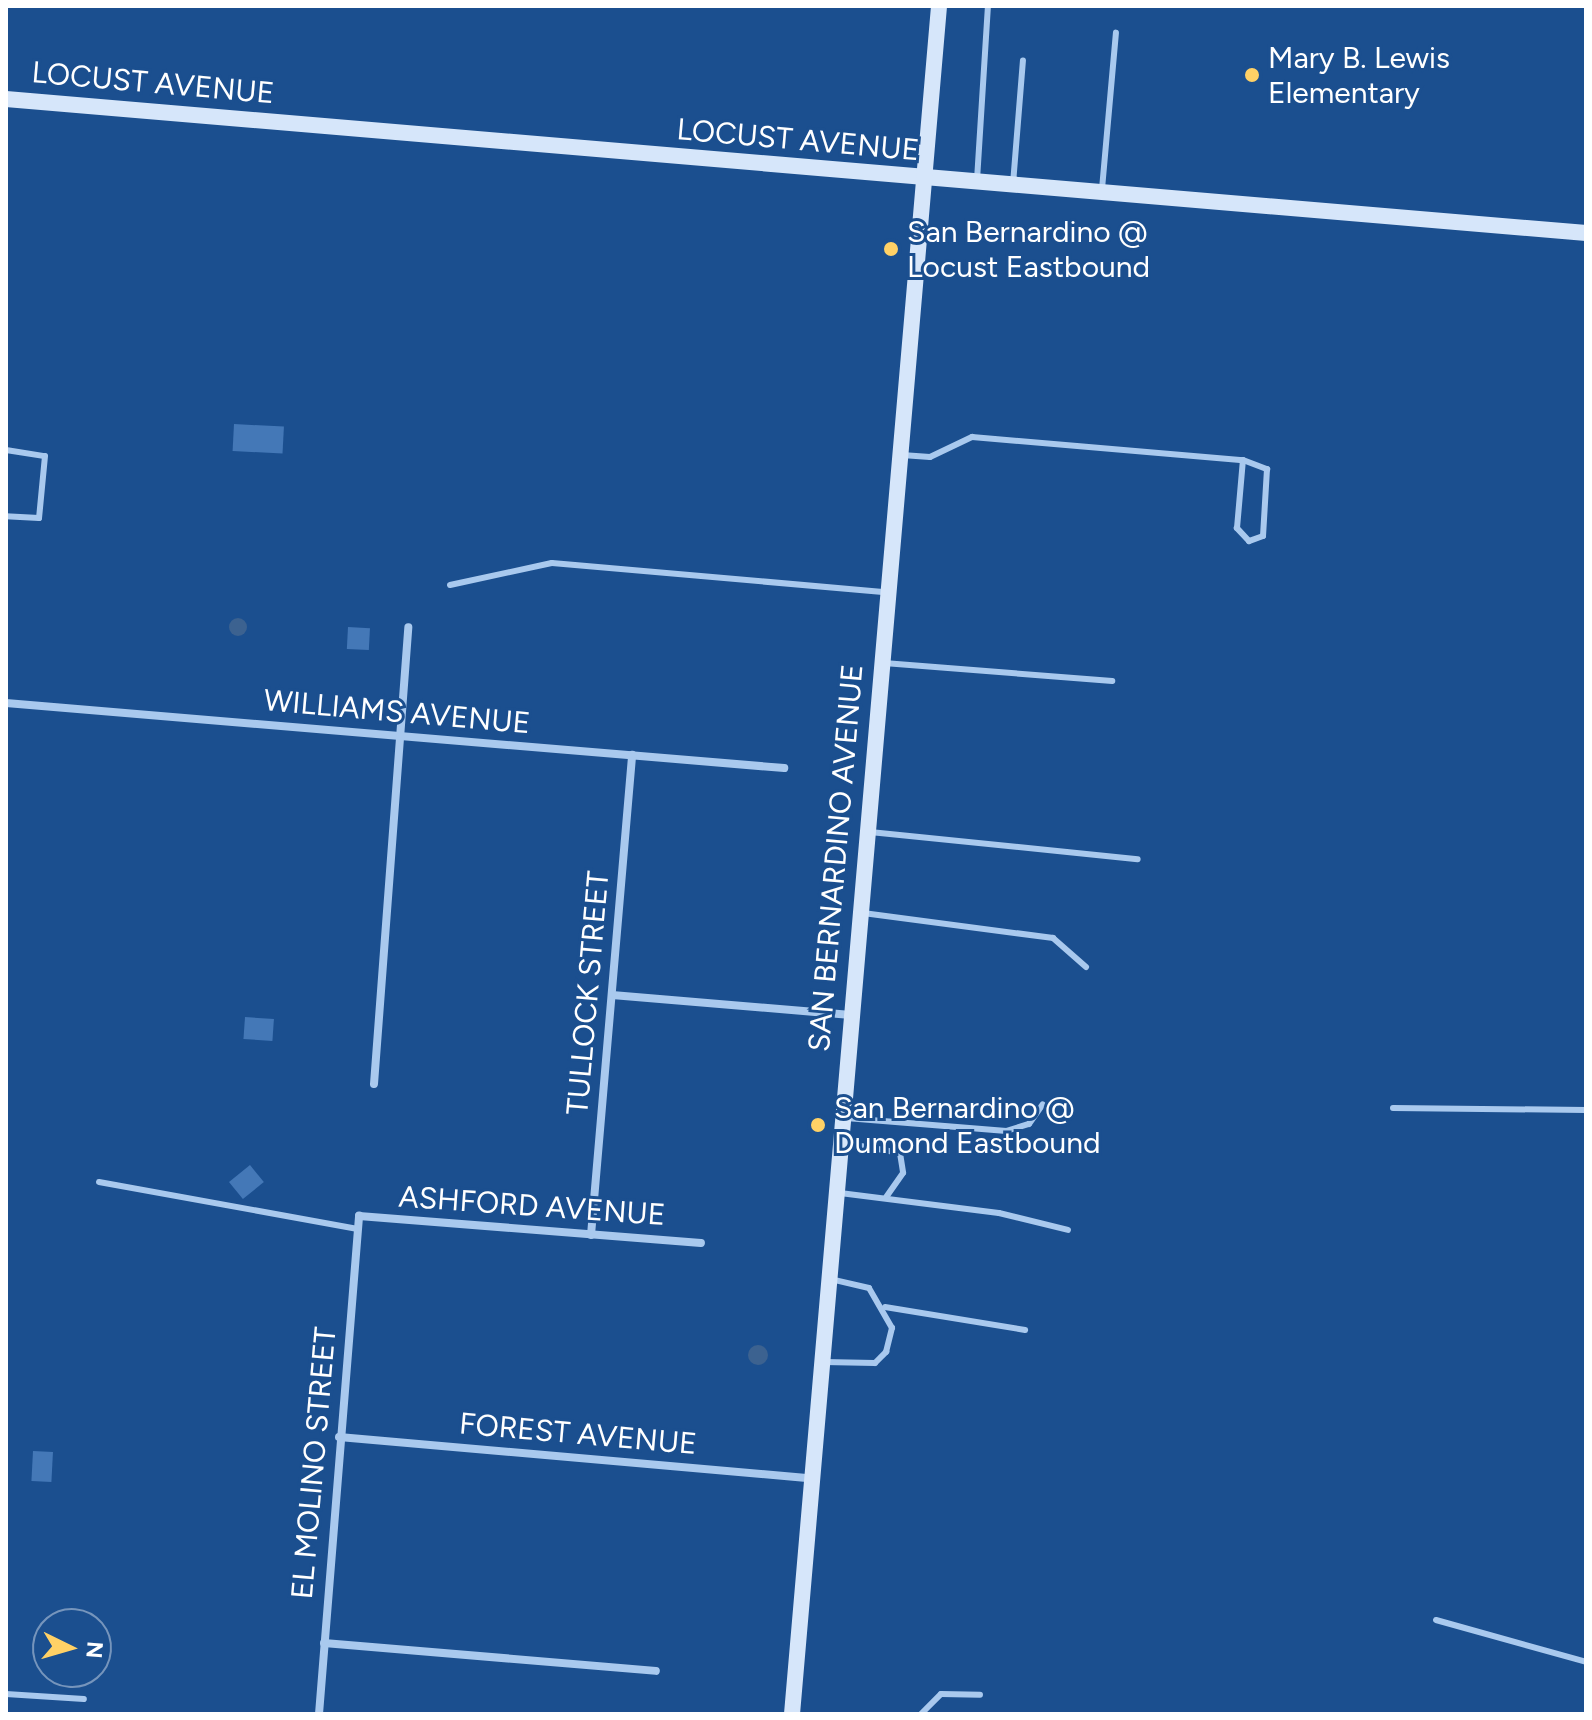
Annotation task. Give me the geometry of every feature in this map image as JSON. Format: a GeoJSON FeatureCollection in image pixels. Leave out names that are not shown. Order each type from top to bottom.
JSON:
{"type":"FeatureCollection","features":[{"type":"Feature","properties":{"kind":"main road","name":"SAN BERNARDINO AVENUE"},"geometry":{"type":"LineString","coordinates":[[792,1714],[921,179],[939,6]]}},
{"type":"Feature","properties":{"kind":"main road","name":"LOCUST AVENUE"},"geometry":{"type":"LineString","coordinates":[[6,99],[977,184],[1586,233]]}},
{"type":"Feature","properties":{"kind":"street"},"geometry":{"type":"LineString","coordinates":[[374,1084],[408,627]]}},
{"type":"Feature","properties":{"kind":"street","name":"WILLIAMS AVENUE"},"geometry":{"type":"LineString","coordinates":[[6,703],[784,768]]}},
{"type":"Feature","properties":{"kind":"street","name":"TULLOCK STREET"},"geometry":{"type":"LineString","coordinates":[[591,1235],[632,755]]}},
{"type":"Feature","properties":{"kind":"street"},"geometry":{"type":"LineString","coordinates":[[612,995],[851,1015]]}},
{"type":"Feature","properties":{"kind":"street","name":"ASHFORD AVENUE"},"geometry":{"type":"LineString","coordinates":[[359,1216],[701,1243]]}},
{"type":"Feature","properties":{"kind":"street","name":"EL MOLINO STREET"},"geometry":{"type":"LineString","coordinates":[[319,1714],[359,1216]]}},
{"type":"Feature","properties":{"kind":"street","name":"FOREST AVENUE"},"geometry":{"type":"LineString","coordinates":[[339,1437],[812,1478]]}},
{"type":"Feature","properties":{"kind":"street"},"geometry":{"type":"LineString","coordinates":[[324,1643],[656,1671]]}},
{"type":"Feature","properties":{"kind":"lane"},"geometry":{"type":"LineString","coordinates":[[977,184],[988,6]]}},
{"type":"Feature","properties":{"kind":"lane"},"geometry":{"type":"LineString","coordinates":[[1102,194],[1116,33]]}},
{"type":"Feature","properties":{"kind":"lane"},"geometry":{"type":"LineString","coordinates":[[1013,187],[1023,60]]}},
{"type":"Feature","properties":{"kind":"lane"},"geometry":{"type":"LineString","coordinates":[[899,454],[930,457],[972,437],[1243,460],[1267,469],[1263,536],[1249,541],[1237,528],[1243,460]]}},
{"type":"Feature","properties":{"kind":"lane"},"geometry":{"type":"LineString","coordinates":[[6,450],[45,456],[39,518],[6,516]]}},
{"type":"Feature","properties":{"kind":"lane"},"geometry":{"type":"LineString","coordinates":[[450,585],[552,563],[887,592]]}},
{"type":"Feature","properties":{"kind":"lane"},"geometry":{"type":"LineString","coordinates":[[881,662],[1112,681]]}},
{"type":"Feature","properties":{"kind":"lane"},"geometry":{"type":"LineString","coordinates":[[866,832],[1138,859]]}},
{"type":"Feature","properties":{"kind":"lane"},"geometry":{"type":"LineString","coordinates":[[859,912],[1053,938],[1086,967]]}},
{"type":"Feature","properties":{"kind":"lane"},"geometry":{"type":"LineString","coordinates":[[843,1118],[1006,1131],[1029,1124],[1043,1104]]}},
{"type":"Feature","properties":{"kind":"lane"},"geometry":{"type":"LineString","coordinates":[[1393,1108],[1586,1110]]}},
{"type":"Feature","properties":{"kind":"lane"},"geometry":{"type":"LineString","coordinates":[[840,1143],[900,1153],[903,1173],[886,1197]]}},
{"type":"Feature","properties":{"kind":"lane"},"geometry":{"type":"LineString","coordinates":[[99,1182],[358,1229]]}},
{"type":"Feature","properties":{"kind":"lane"},"geometry":{"type":"LineString","coordinates":[[836,1193],[886,1197],[1068,1230]]}},
{"type":"Feature","properties":{"kind":"lane"},"geometry":{"type":"LineString","coordinates":[[822,1362],[882,1359],[892,1328],[885,1307],[869,1288],[829,1279]]}},
{"type":"Feature","properties":{"kind":"lane"},"geometry":{"type":"LineString","coordinates":[[885,1307],[1025,1330]]}},
{"type":"Feature","properties":{"kind":"lane"},"geometry":{"type":"LineString","coordinates":[[1436,1620],[1586,1662]]}},
{"type":"Feature","properties":{"kind":"lane"},"geometry":{"type":"LineString","coordinates":[[6,1694],[84,1699]]}},
{"type":"Feature","properties":{"kind":"lane"},"geometry":{"type":"LineString","coordinates":[[921,1714],[941,1694],[980,1695]]}},
{"type":"Feature","properties":{"kind":"water"},"geometry":{"type":"Polygon","coordinates":[[[238,618],[247,627],[238,636],[229,627],[238,618]]]}},
{"type":"Feature","properties":{"kind":"water"},"geometry":{"type":"Polygon","coordinates":[[[758,1345],[765,1348],[768,1355],[765,1362],[758,1365],[751,1362],[748,1355],[751,1348],[758,1345]]]}},
{"type":"Feature","properties":{"kind":"building"},"geometry":{"type":"Polygon","coordinates":[[[234,424],[284,427],[283,454],[233,451],[234,424]]]}},
{"type":"Feature","properties":{"kind":"building"},"geometry":{"type":"Polygon","coordinates":[[[348,627],[370,628],[369,650],[347,649],[348,627]]]}},
{"type":"Feature","properties":{"kind":"building"},"geometry":{"type":"Polygon","coordinates":[[[245,1017],[274,1019],[272,1041],[243,1039],[245,1017]]]}},
{"type":"Feature","properties":{"kind":"building"},"geometry":{"type":"Polygon","coordinates":[[[250,1165],[264,1182],[243,1199],[229,1182],[250,1165]]]}},
{"type":"Feature","properties":{"kind":"building"},"geometry":{"type":"Polygon","coordinates":[[[33,1451],[53,1452],[51,1482],[31,1481],[33,1451]]]}},
{"type":"Feature","properties":{"kind":"place","name":"Mary B. Lewis Elementary"},"geometry":{"type":"Point","coordinates":[1252,75]}},
{"type":"Feature","properties":{"kind":"place","name":"San Bernardino @ Locust Eastbound"},"geometry":{"type":"Point","coordinates":[891,249]}},
{"type":"Feature","properties":{"kind":"place","name":"San Bernardino @ Dumond Eastbound"},"geometry":{"type":"Point","coordinates":[818,1125]}}]}
